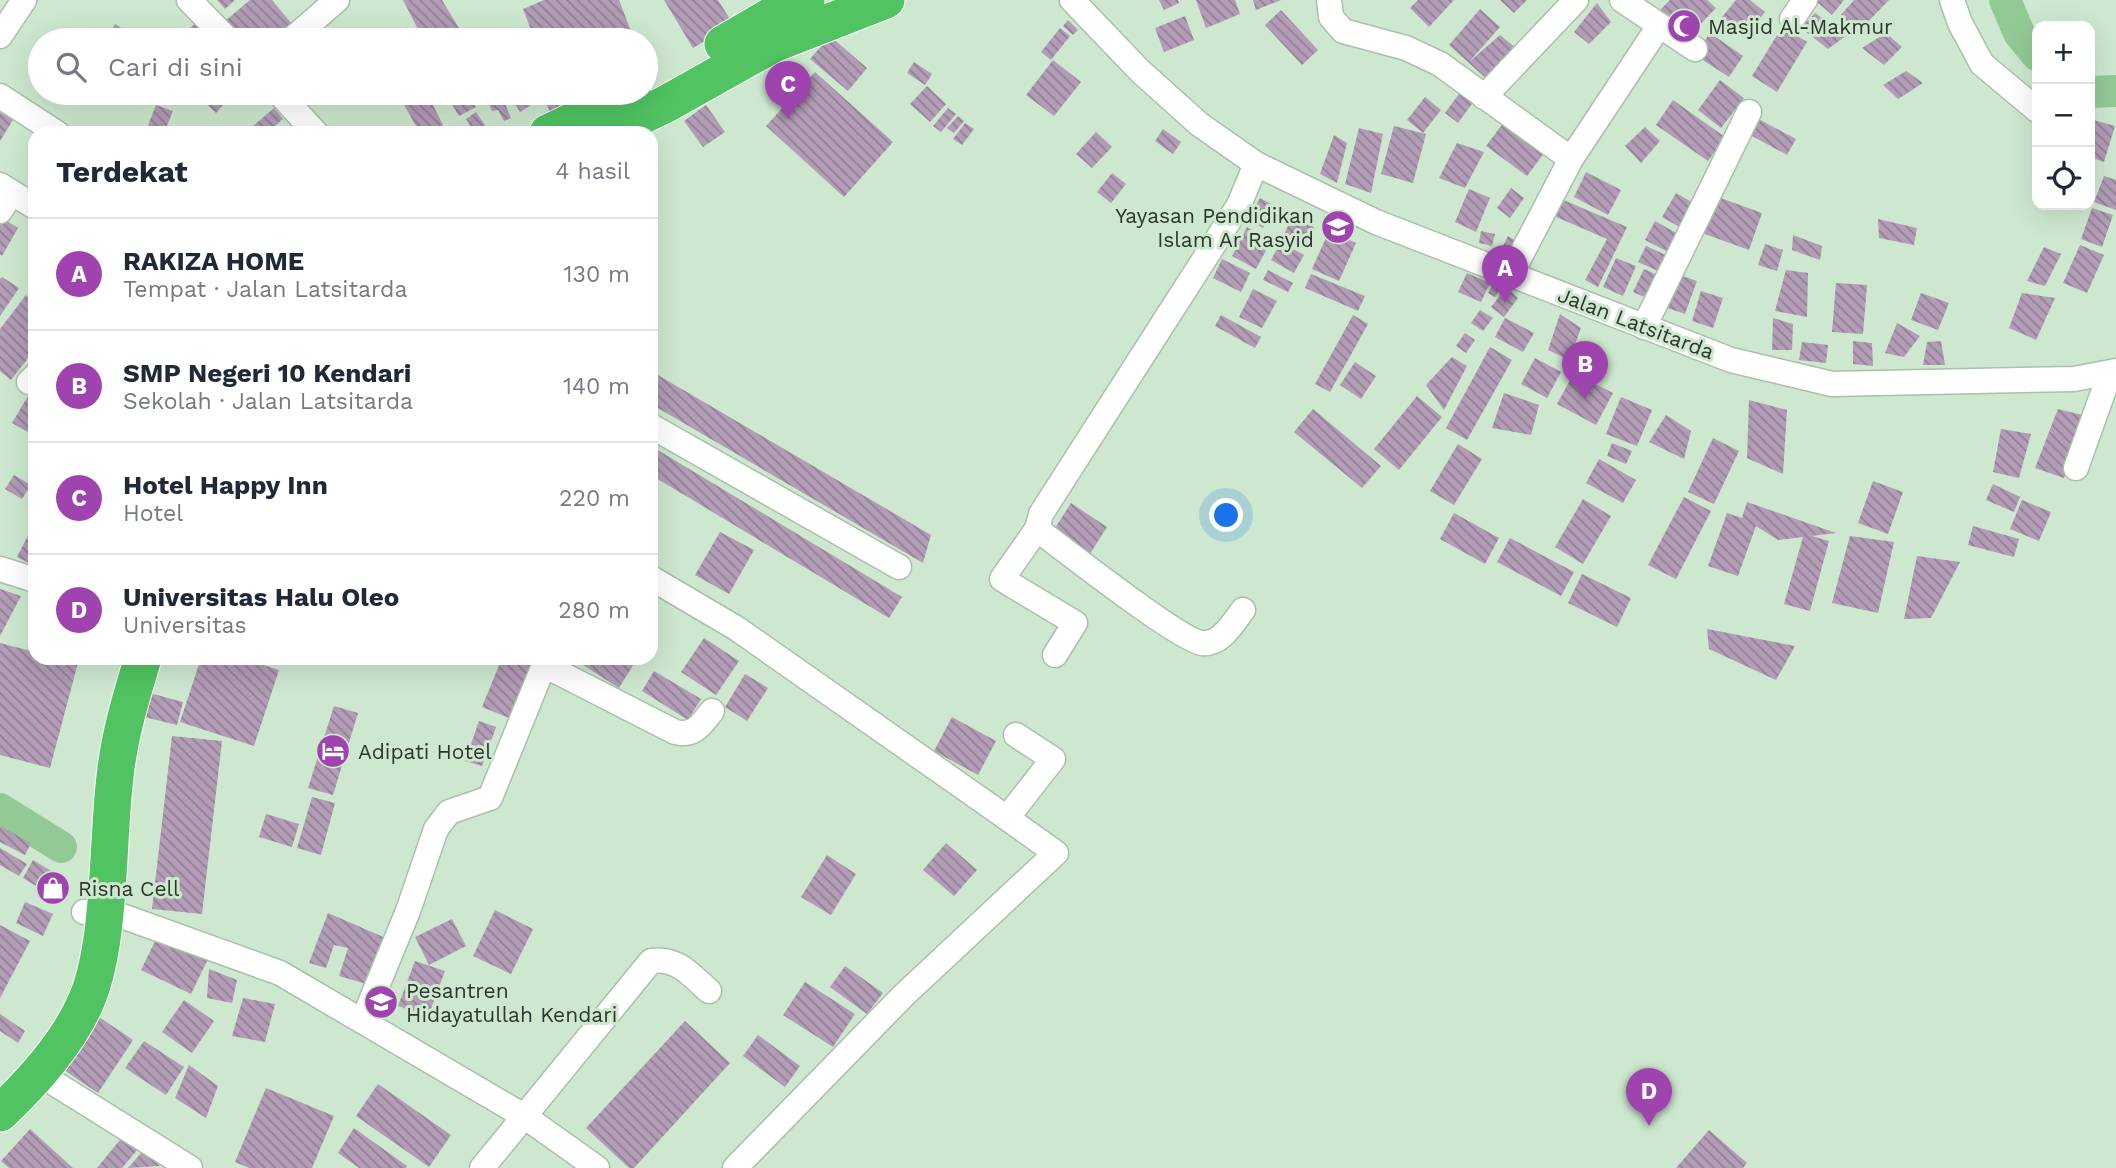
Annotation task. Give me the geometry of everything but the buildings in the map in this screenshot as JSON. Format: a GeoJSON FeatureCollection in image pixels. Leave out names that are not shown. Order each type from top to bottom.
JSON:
{"type":"FeatureCollection","features":[{"type":"Feature","properties":{"kind":"highway"},"geometry":{"type":"LineString","coordinates":[[620,126],[666,104],[773,44],[886,0]]}},
{"type":"Feature","properties":{"kind":"highway"},"geometry":{"type":"LineString","coordinates":[[658,79],[794,2]]}},
{"type":"Feature","properties":{"kind":"highway"},"geometry":{"type":"LineString","coordinates":[[563,126],[607,105]]}},
{"type":"Feature","properties":{"kind":"highway"},"geometry":{"type":"LineString","coordinates":[[0,1113],[38,1073],[69,1033],[87,999],[99,740],[117,665]]}},
{"type":"Feature","properties":{"kind":"highway"},"geometry":{"type":"LineString","coordinates":[[0,1083],[46,1027],[76,967],[93,911],[115,776],[130,698],[140,665]]}},
{"type":"Feature","properties":{"kind":"street"},"geometry":{"type":"LineString","coordinates":[[0,36],[24,0]]}},
{"type":"Feature","properties":{"kind":"street"},"geometry":{"type":"LineString","coordinates":[[189,0],[216,28]]}},
{"type":"Feature","properties":{"kind":"street"},"geometry":{"type":"LineString","coordinates":[[305,28],[337,0]]}},
{"type":"Feature","properties":{"kind":"street","name":"Jalan Latsitarda"},"geometry":{"type":"LineString","coordinates":[[1072,0],[1140,71],[1199,124],[1256,164],[1376,222],[1731,360],[1832,384],[2074,379],[2113,372]]}},
{"type":"Feature","properties":{"kind":"street"},"geometry":{"type":"LineString","coordinates":[[1329,0],[1331,17],[1343,31],[1424,55],[1571,159]]}},
{"type":"Feature","properties":{"kind":"street"},"geometry":{"type":"LineString","coordinates":[[1484,97],[1576,0]]}},
{"type":"Feature","properties":{"kind":"street"},"geometry":{"type":"LineString","coordinates":[[1622,0],[1695,49]]}},
{"type":"Feature","properties":{"kind":"street"},"geometry":{"type":"LineString","coordinates":[[1952,0],[1960,23],[1982,64],[2032,106]]}},
{"type":"Feature","properties":{"kind":"street"},"geometry":{"type":"LineString","coordinates":[[1511,274],[1571,159],[1659,26]]}},
{"type":"Feature","properties":{"kind":"street"},"geometry":{"type":"LineString","coordinates":[[0,96],[46,126]]}},
{"type":"Feature","properties":{"kind":"street"},"geometry":{"type":"LineString","coordinates":[[290,105],[310,126]]}},
{"type":"Feature","properties":{"kind":"street"},"geometry":{"type":"LineString","coordinates":[[1644,327],[1749,113]]}},
{"type":"Feature","properties":{"kind":"street"},"geometry":{"type":"LineString","coordinates":[[1055,655],[1075,623],[1002,579],[1037,529],[1041,514],[1239,205],[1256,164]]}},
{"type":"Feature","properties":{"kind":"street"},"geometry":{"type":"LineString","coordinates":[[4,196],[28,205]]}},
{"type":"Feature","properties":{"kind":"street"},"geometry":{"type":"LineString","coordinates":[[2076,468],[2113,372]]}},
{"type":"Feature","properties":{"kind":"street"},"geometry":{"type":"LineString","coordinates":[[658,430],[900,567]]}},
{"type":"Feature","properties":{"kind":"street"},"geometry":{"type":"LineString","coordinates":[[1037,529],[1141,606],[1200,643],[1213,642],[1224,634],[1242,610]]}},
{"type":"Feature","properties":{"kind":"street"},"geometry":{"type":"LineString","coordinates":[[0,569],[28,578]]}},
{"type":"Feature","properties":{"kind":"street"},"geometry":{"type":"LineString","coordinates":[[658,582],[744,634],[1056,853],[904,995],[735,1168]]}},
{"type":"Feature","properties":{"kind":"street"},"geometry":{"type":"LineString","coordinates":[[363,1020],[408,911],[436,829],[449,812],[490,797],[536,665]]}},
{"type":"Feature","properties":{"kind":"street"},"geometry":{"type":"LineString","coordinates":[[545,665],[675,732],[686,735],[693,732],[712,711]]}},
{"type":"Feature","properties":{"kind":"street"},"geometry":{"type":"LineString","coordinates":[[1007,818],[1053,759],[1016,735]]}},
{"type":"Feature","properties":{"kind":"street"},"geometry":{"type":"LineString","coordinates":[[93,911],[280,973],[524,1116],[597,1168]]}},
{"type":"Feature","properties":{"kind":"street"},"geometry":{"type":"LineString","coordinates":[[482,1168],[651,961],[665,959],[680,966],[709,991]]}},
{"type":"Feature","properties":{"kind":"street"},"geometry":{"type":"LineString","coordinates":[[38,1073],[190,1168]]}},
{"type":"Feature","properties":{"kind":"waterway"},"geometry":{"type":"LineString","coordinates":[[2005,0],[2019,33],[2032,49]]}},
{"type":"Feature","properties":{"kind":"waterway"},"geometry":{"type":"LineString","coordinates":[[2095,92],[2116,91]]}},
{"type":"Feature","properties":{"kind":"waterway"},"geometry":{"type":"LineString","coordinates":[[0,809],[61,847]]}},
{"type":"Feature","properties":{"kind":"place","name":"Masjid Al-Makmur"},"geometry":{"type":"Point","coordinates":[1684,26]}},
{"type":"Feature","properties":{"kind":"place","name":"Hotel Happy Inn"},"geometry":{"type":"Point","coordinates":[788,119]}},
{"type":"Feature","properties":{"kind":"place","name":"Yayasan Pendidikan Islam Ar Rasyid"},"geometry":{"type":"Point","coordinates":[1338,227]}},
{"type":"Feature","properties":{"kind":"place","name":"RAKIZA HOME"},"geometry":{"type":"Point","coordinates":[1505,303]}},
{"type":"Feature","properties":{"kind":"place","name":"SMP Negeri 10 Kendari"},"geometry":{"type":"Point","coordinates":[1585,399]}},
{"type":"Feature","properties":{"kind":"place","name":"Adipati Hotel"},"geometry":{"type":"Point","coordinates":[333,751]}},
{"type":"Feature","properties":{"kind":"place","name":"Risna Cell"},"geometry":{"type":"Point","coordinates":[53,888]}},
{"type":"Feature","properties":{"kind":"place","name":"Pesantren Hidayatullah Kendari"},"geometry":{"type":"Point","coordinates":[381,1002]}},
{"type":"Feature","properties":{"kind":"place","name":"Universitas Halu Oleo"},"geometry":{"type":"Point","coordinates":[1649,1126]}}]}
